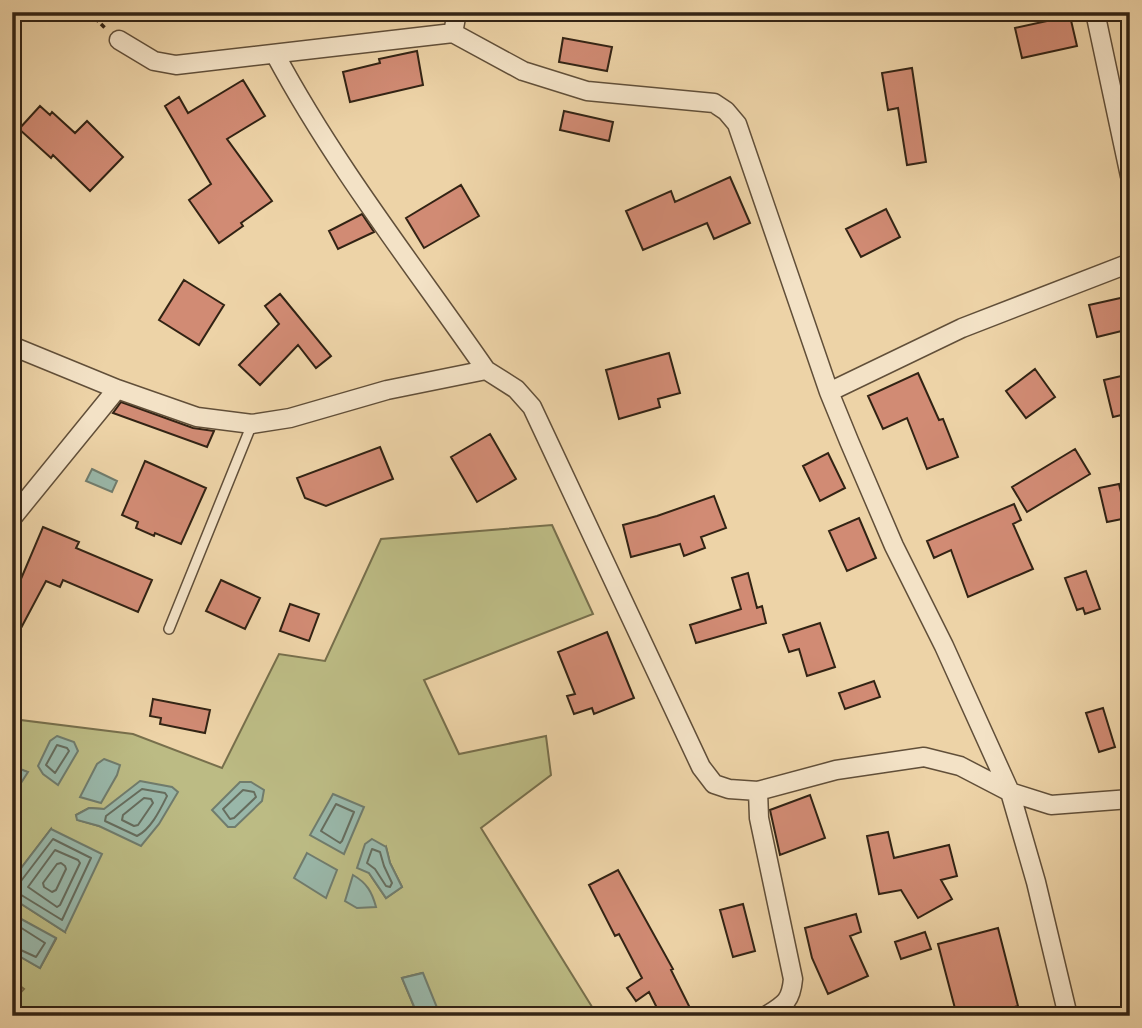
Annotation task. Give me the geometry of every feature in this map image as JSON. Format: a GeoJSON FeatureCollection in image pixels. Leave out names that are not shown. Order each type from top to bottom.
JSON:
{"type":"FeatureCollection","features":[{"type":"Feature","properties":{"kind":"street"},"geometry":{"type":"LineString","coordinates":[[453,33],[457,12]]}},
{"type":"Feature","properties":{"kind":"street"},"geometry":{"type":"LineString","coordinates":[[1095,12],[1130,176]]}},
{"type":"Feature","properties":{"kind":"street"},"geometry":{"type":"LineString","coordinates":[[119,40],[154,61],[176,65],[453,33],[523,71],[556,83],[587,91],[714,103],[726,111],[737,124],[829,392],[894,546],[944,646],[1010,792],[1036,882],[1068,1016]]}},
{"type":"Feature","properties":{"kind":"street"},"geometry":{"type":"LineString","coordinates":[[275,54],[298,98],[346,172],[486,370],[516,389],[532,407],[701,767],[714,784],[729,789],[758,791],[836,770],[924,757],[960,766],[1010,792],[1051,805],[1130,799]]}},
{"type":"Feature","properties":{"kind":"street"},"geometry":{"type":"LineString","coordinates":[[829,392],[962,328],[1130,263]]}},
{"type":"Feature","properties":{"kind":"street"},"geometry":{"type":"LineString","coordinates":[[12,346],[117,389],[197,417],[252,424],[290,418],[387,390],[486,370]]}},
{"type":"Feature","properties":{"kind":"street"},"geometry":{"type":"LineString","coordinates":[[12,518],[117,389]]}},
{"type":"Feature","properties":{"kind":"street"},"geometry":{"type":"LineString","coordinates":[[758,791],[759,818],[793,979],[791,996],[766,1016]]}},
{"type":"Feature","properties":{"kind":"lane"},"geometry":{"type":"LineString","coordinates":[[169,629],[252,424]]}},
{"type":"Feature","properties":{"kind":"path"},"geometry":{"type":"LineString","coordinates":[[89,12],[119,40]]}},
{"type":"Feature","properties":{"kind":"shaded area"},"geometry":{"type":"Polygon","coordinates":[[[552,525],[593,614],[424,680],[459,754],[546,736],[551,775],[481,828],[594,1010],[588,1016],[438,1016],[422,973],[402,978],[418,1016],[12,1016],[12,1002],[24,989],[12,980],[12,952],[40,968],[56,939],[12,914],[12,898],[65,932],[51,829],[12,880],[12,797],[27,772],[12,766],[12,719],[133,734],[222,768],[279,654],[325,661],[381,539],[552,525]],[[89,808],[76,815],[78,820],[99,826],[103,809],[89,808]],[[386,847],[369,873],[386,898],[402,887],[390,863],[386,847]]]}},
{"type":"Feature","properties":{"kind":"water"},"geometry":{"type":"Polygon","coordinates":[[[92,469],[117,481],[112,492],[86,481],[92,469]]]}},
{"type":"Feature","properties":{"kind":"water"},"geometry":{"type":"Polygon","coordinates":[[[57,736],[74,742],[78,751],[58,785],[43,774],[38,766],[50,741],[57,736]]]}},
{"type":"Feature","properties":{"kind":"water"},"geometry":{"type":"Polygon","coordinates":[[[104,759],[120,765],[101,803],[80,797],[97,764],[104,759]]]}},
{"type":"Feature","properties":{"kind":"water"},"geometry":{"type":"Polygon","coordinates":[[[12,766],[28,772],[12,797],[12,766]]]}},
{"type":"Feature","properties":{"kind":"water"},"geometry":{"type":"Polygon","coordinates":[[[140,781],[172,787],[178,792],[159,824],[141,846],[99,826],[77,820],[76,815],[89,808],[104,809],[140,781]]]}},
{"type":"Feature","properties":{"kind":"water"},"geometry":{"type":"Polygon","coordinates":[[[240,782],[251,782],[264,790],[262,801],[235,827],[228,827],[212,810],[240,782]]]}},
{"type":"Feature","properties":{"kind":"water"},"geometry":{"type":"Polygon","coordinates":[[[333,794],[364,807],[344,854],[310,835],[333,794]]]}},
{"type":"Feature","properties":{"kind":"water"},"geometry":{"type":"Polygon","coordinates":[[[51,829],[102,854],[65,932],[12,898],[12,880],[51,829]]]}},
{"type":"Feature","properties":{"kind":"water"},"geometry":{"type":"Polygon","coordinates":[[[372,839],[386,847],[390,863],[402,887],[386,898],[369,873],[357,868],[365,844],[372,839]]]}},
{"type":"Feature","properties":{"kind":"water"},"geometry":{"type":"Polygon","coordinates":[[[307,853],[337,870],[326,898],[294,878],[307,853]]]}},
{"type":"Feature","properties":{"kind":"water"},"geometry":{"type":"Polygon","coordinates":[[[353,875],[368,888],[376,907],[357,908],[345,901],[353,875]]]}},
{"type":"Feature","properties":{"kind":"water"},"geometry":{"type":"Polygon","coordinates":[[[12,914],[56,938],[40,968],[12,952],[12,914]]]}},
{"type":"Feature","properties":{"kind":"water"},"geometry":{"type":"Polygon","coordinates":[[[423,973],[440,1015],[438,1016],[418,1016],[402,978],[423,973]]]}},
{"type":"Feature","properties":{"kind":"building"},"geometry":{"type":"Polygon","coordinates":[[[1070,16],[1077,46],[1022,58],[1015,28],[1070,16]]]}},
{"type":"Feature","properties":{"kind":"building"},"geometry":{"type":"Polygon","coordinates":[[[563,38],[612,47],[607,71],[559,62],[563,38]]]}},
{"type":"Feature","properties":{"kind":"building"},"geometry":{"type":"Polygon","coordinates":[[[417,51],[423,85],[350,102],[343,72],[380,63],[379,59],[417,51]]]}},
{"type":"Feature","properties":{"kind":"building"},"geometry":{"type":"Polygon","coordinates":[[[912,68],[926,162],[907,165],[898,108],[888,110],[882,73],[912,68]]]}},
{"type":"Feature","properties":{"kind":"building"},"geometry":{"type":"Polygon","coordinates":[[[243,80],[265,116],[227,139],[272,201],[219,243],[189,200],[211,184],[165,106],[179,97],[188,113],[243,80]]]}},
{"type":"Feature","properties":{"kind":"building"},"geometry":{"type":"Polygon","coordinates":[[[40,106],[50,115],[52,112],[75,133],[87,121],[123,157],[90,191],[53,155],[51,158],[19,129],[40,106]]]}},
{"type":"Feature","properties":{"kind":"building"},"geometry":{"type":"Polygon","coordinates":[[[564,111],[613,122],[609,141],[560,130],[564,111]]]}},
{"type":"Feature","properties":{"kind":"building"},"geometry":{"type":"Polygon","coordinates":[[[730,177],[750,223],[714,239],[707,223],[643,250],[626,211],[671,191],[675,202],[730,177]]]}},
{"type":"Feature","properties":{"kind":"building"},"geometry":{"type":"Polygon","coordinates":[[[461,185],[479,216],[424,248],[406,218],[461,185]]]}},
{"type":"Feature","properties":{"kind":"building"},"geometry":{"type":"Polygon","coordinates":[[[886,209],[900,237],[861,257],[846,229],[886,209]]]}},
{"type":"Feature","properties":{"kind":"building"},"geometry":{"type":"Polygon","coordinates":[[[362,214],[374,232],[338,249],[329,231],[362,214]]]}},
{"type":"Feature","properties":{"kind":"building"},"geometry":{"type":"Polygon","coordinates":[[[184,280],[224,305],[199,345],[159,320],[184,280]]]}},
{"type":"Feature","properties":{"kind":"building"},"geometry":{"type":"Polygon","coordinates":[[[280,294],[331,356],[316,368],[298,345],[260,385],[239,365],[279,324],[265,306],[280,294]]]}},
{"type":"Feature","properties":{"kind":"building"},"geometry":{"type":"Polygon","coordinates":[[[1125,297],[1130,315],[1130,329],[1097,337],[1089,305],[1125,297]]]}},
{"type":"Feature","properties":{"kind":"building"},"geometry":{"type":"Polygon","coordinates":[[[669,353],[680,393],[658,399],[660,407],[619,419],[606,370],[669,353]]]}},
{"type":"Feature","properties":{"kind":"building"},"geometry":{"type":"Polygon","coordinates":[[[1035,369],[1055,397],[1026,418],[1006,391],[1035,369]]]}},
{"type":"Feature","properties":{"kind":"building"},"geometry":{"type":"Polygon","coordinates":[[[918,373],[939,420],[943,419],[958,457],[927,469],[907,418],[883,429],[868,396],[918,373]]]}},
{"type":"Feature","properties":{"kind":"building"},"geometry":{"type":"Polygon","coordinates":[[[1130,374],[1130,413],[1113,417],[1104,380],[1130,374]]]}},
{"type":"Feature","properties":{"kind":"building"},"geometry":{"type":"Polygon","coordinates":[[[121,402],[193,428],[214,431],[207,447],[113,413],[121,402]]]}},
{"type":"Feature","properties":{"kind":"building"},"geometry":{"type":"Polygon","coordinates":[[[490,434],[516,479],[477,502],[451,457],[490,434]]]}},
{"type":"Feature","properties":{"kind":"building"},"geometry":{"type":"Polygon","coordinates":[[[380,447],[393,479],[326,506],[305,498],[297,478],[380,447]]]}},
{"type":"Feature","properties":{"kind":"building"},"geometry":{"type":"Polygon","coordinates":[[[1075,449],[1090,474],[1027,512],[1012,487],[1075,449]]]}},
{"type":"Feature","properties":{"kind":"building"},"geometry":{"type":"Polygon","coordinates":[[[828,453],[845,488],[820,501],[803,466],[828,453]]]}},
{"type":"Feature","properties":{"kind":"building"},"geometry":{"type":"Polygon","coordinates":[[[145,461],[206,488],[181,544],[136,528],[138,522],[122,515],[145,461]]]}},
{"type":"Feature","properties":{"kind":"building"},"geometry":{"type":"Polygon","coordinates":[[[1119,484],[1127,518],[1107,522],[1099,488],[1119,484]]]}},
{"type":"Feature","properties":{"kind":"building"},"geometry":{"type":"Polygon","coordinates":[[[714,496],[726,528],[701,537],[705,548],[684,556],[680,544],[631,557],[623,525],[714,496]]]}},
{"type":"Feature","properties":{"kind":"building"},"geometry":{"type":"Polygon","coordinates":[[[1014,504],[1021,520],[1013,524],[1033,569],[968,597],[951,550],[934,558],[927,541],[1014,504]]]}},
{"type":"Feature","properties":{"kind":"building"},"geometry":{"type":"Polygon","coordinates":[[[859,518],[876,558],[847,571],[829,531],[859,518]]]}},
{"type":"Feature","properties":{"kind":"building"},"geometry":{"type":"Polygon","coordinates":[[[43,527],[79,542],[76,548],[152,580],[138,612],[63,580],[60,587],[46,581],[12,645],[12,600],[43,527]]]}},
{"type":"Feature","properties":{"kind":"building"},"geometry":{"type":"Polygon","coordinates":[[[1086,571],[1100,609],[1085,614],[1083,608],[1077,610],[1065,578],[1086,571]]]}},
{"type":"Feature","properties":{"kind":"building"},"geometry":{"type":"Polygon","coordinates":[[[748,573],[757,608],[762,606],[766,623],[696,643],[690,625],[741,609],[732,578],[748,573]]]}},
{"type":"Feature","properties":{"kind":"building"},"geometry":{"type":"Polygon","coordinates":[[[221,580],[260,598],[245,629],[206,611],[221,580]]]}},
{"type":"Feature","properties":{"kind":"building"},"geometry":{"type":"Polygon","coordinates":[[[290,604],[319,614],[309,641],[280,631],[290,604]]]}},
{"type":"Feature","properties":{"kind":"building"},"geometry":{"type":"Polygon","coordinates":[[[820,623],[835,667],[807,676],[799,649],[789,652],[783,635],[820,623]]]}},
{"type":"Feature","properties":{"kind":"building"},"geometry":{"type":"Polygon","coordinates":[[[607,632],[634,698],[594,714],[592,708],[574,714],[567,696],[575,694],[558,652],[607,632]]]}},
{"type":"Feature","properties":{"kind":"building"},"geometry":{"type":"Polygon","coordinates":[[[874,681],[880,697],[845,709],[839,693],[874,681]]]}},
{"type":"Feature","properties":{"kind":"building"},"geometry":{"type":"Polygon","coordinates":[[[153,699],[210,710],[205,733],[160,724],[161,718],[150,716],[153,699]]]}},
{"type":"Feature","properties":{"kind":"building"},"geometry":{"type":"Polygon","coordinates":[[[1103,708],[1115,747],[1099,752],[1086,713],[1103,708]]]}},
{"type":"Feature","properties":{"kind":"building"},"geometry":{"type":"Polygon","coordinates":[[[810,795],[825,838],[780,855],[770,810],[810,795]]]}},
{"type":"Feature","properties":{"kind":"building"},"geometry":{"type":"Polygon","coordinates":[[[888,832],[894,858],[949,845],[957,876],[941,880],[952,899],[918,918],[901,890],[879,894],[867,836],[888,832]]]}},
{"type":"Feature","properties":{"kind":"building"},"geometry":{"type":"Polygon","coordinates":[[[618,870],[673,969],[671,970],[694,1016],[661,1016],[649,992],[636,1001],[627,988],[642,978],[619,934],[615,936],[589,885],[618,870]]]}},
{"type":"Feature","properties":{"kind":"building"},"geometry":{"type":"Polygon","coordinates":[[[743,904],[755,951],[733,957],[720,910],[743,904]]]}},
{"type":"Feature","properties":{"kind":"building"},"geometry":{"type":"Polygon","coordinates":[[[856,914],[861,932],[850,936],[868,976],[828,994],[812,958],[805,928],[856,914]]]}},
{"type":"Feature","properties":{"kind":"building"},"geometry":{"type":"Polygon","coordinates":[[[998,928],[1018,1006],[982,1016],[957,1016],[938,944],[998,928]]]}},
{"type":"Feature","properties":{"kind":"building"},"geometry":{"type":"Polygon","coordinates":[[[925,932],[931,949],[901,959],[895,942],[925,932]]]}}]}
